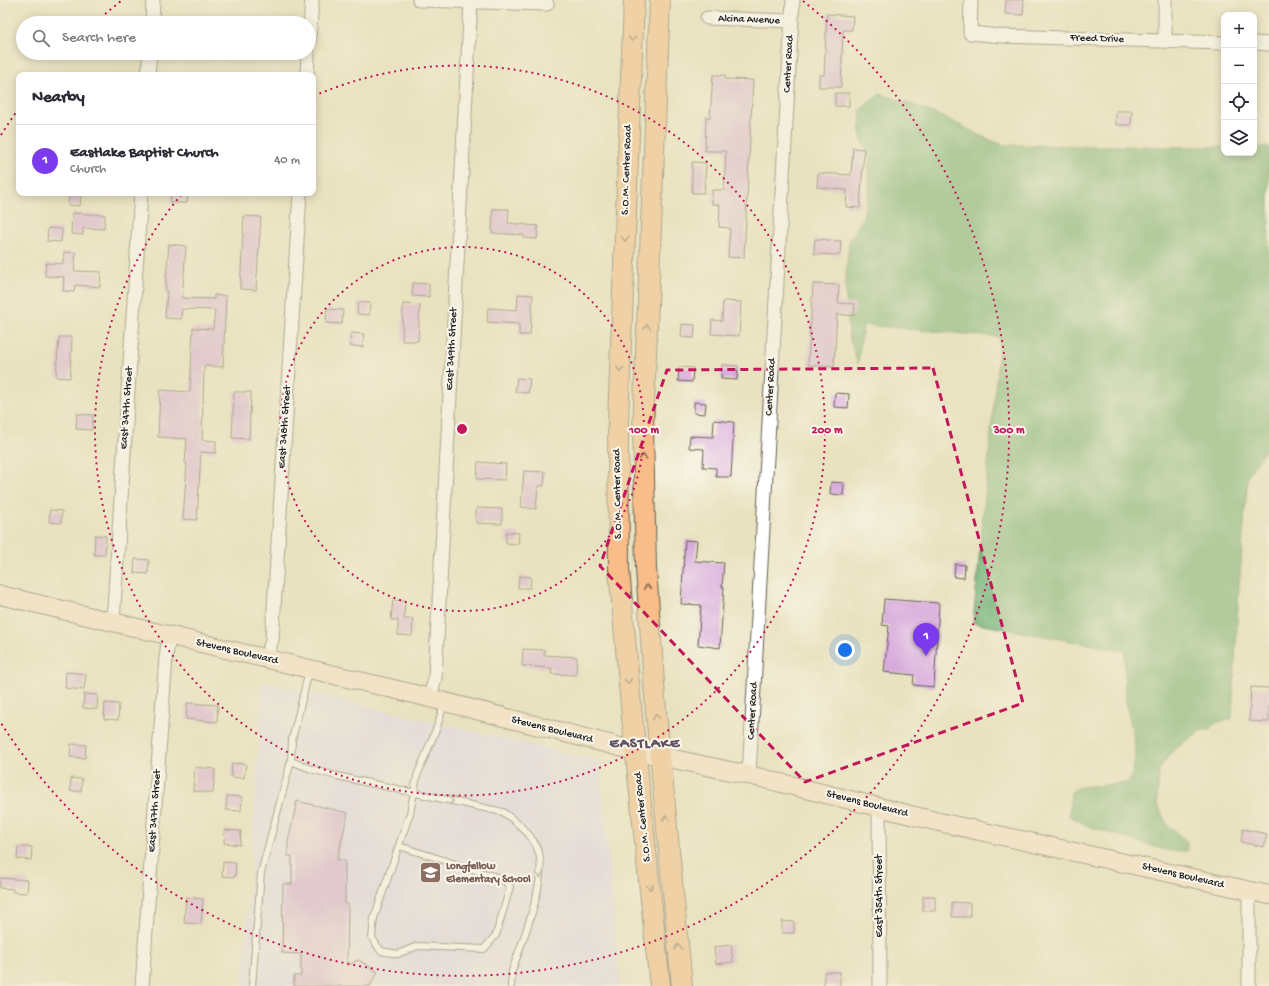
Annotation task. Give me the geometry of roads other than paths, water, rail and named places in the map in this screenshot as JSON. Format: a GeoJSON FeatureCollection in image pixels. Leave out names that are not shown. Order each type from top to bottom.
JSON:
{"type":"FeatureCollection","features":[{"type":"Feature","properties":{"kind":"main road","name":"S.O.M. Center Road"},"geometry":{"type":"LineString","coordinates":[[634,0],[618,423],[619,569],[660,986]]}},
{"type":"Feature","properties":{"kind":"main road","name":"S.O.M. Center Road"},"geometry":{"type":"LineString","coordinates":[[660,0],[643,429],[646,568],[656,712],[682,986]]}},
{"type":"Feature","properties":{"kind":"street"},"geometry":{"type":"LineString","coordinates":[[152,16],[153,0]]}},
{"type":"Feature","properties":{"kind":"street"},"geometry":{"type":"LineString","coordinates":[[311,16],[312,0]]}},
{"type":"Feature","properties":{"kind":"street"},"geometry":{"type":"LineString","coordinates":[[419,0],[547,4]]}},
{"type":"Feature","properties":{"kind":"street","name":"Center Road"},"geometry":{"type":"LineString","coordinates":[[749,775],[793,0]]}},
{"type":"Feature","properties":{"kind":"street","name":"Freed Drive"},"geometry":{"type":"LineString","coordinates":[[971,0],[970,33],[1221,43]]}},
{"type":"Feature","properties":{"kind":"street"},"geometry":{"type":"LineString","coordinates":[[1165,0],[1165,41]]}},
{"type":"Feature","properties":{"kind":"street","name":"East 349th Street"},"geometry":{"type":"LineString","coordinates":[[437,700],[435,670],[471,1]]}},
{"type":"Feature","properties":{"kind":"street","name":"Alcina Avenue"},"geometry":{"type":"LineString","coordinates":[[707,18],[792,21]]}},
{"type":"Feature","properties":{"kind":"street"},"geometry":{"type":"LineString","coordinates":[[1257,43],[1269,44]]}},
{"type":"Feature","properties":{"kind":"street"},"geometry":{"type":"LineString","coordinates":[[148,72],[149,60]]}},
{"type":"Feature","properties":{"kind":"street"},"geometry":{"type":"LineString","coordinates":[[307,72],[308,60]]}},
{"type":"Feature","properties":{"kind":"street","name":"East 347th Street"},"geometry":{"type":"LineString","coordinates":[[113,622],[141,196]]}},
{"type":"Feature","properties":{"kind":"street","name":"East 348th Street"},"geometry":{"type":"LineString","coordinates":[[266,659],[272,640],[300,196]]}},
{"type":"Feature","properties":{"kind":"street","name":"Stevens Boulevard"},"geometry":{"type":"LineString","coordinates":[[0,595],[437,700],[636,751],[749,775],[975,830],[1269,895]]}},
{"type":"Feature","properties":{"kind":"street","name":"East 347th Street"},"geometry":{"type":"LineString","coordinates":[[142,986],[169,636]]}},
{"type":"Feature","properties":{"kind":"street","name":"East 354th Street"},"geometry":{"type":"LineString","coordinates":[[879,807],[880,986]]}},
{"type":"Feature","properties":{"kind":"street"},"geometry":{"type":"LineString","coordinates":[[1249,891],[1249,986]]}},
{"type":"Feature","properties":{"kind":"lane"},"geometry":{"type":"LineString","coordinates":[[252,986],[260,873],[291,761],[292,740],[310,669]]}},
{"type":"Feature","properties":{"kind":"lane"},"geometry":{"type":"LineString","coordinates":[[399,846],[503,879],[510,887],[496,935],[484,949],[417,946],[398,954],[381,951],[372,938],[374,918],[410,813],[417,776],[437,727],[437,700]]}},
{"type":"Feature","properties":{"kind":"lane"},"geometry":{"type":"LineString","coordinates":[[291,761],[311,770],[503,812],[525,829],[539,852],[540,882],[512,971],[511,986]]}},
{"type":"Feature","properties":{"kind":"place","name":"Eastlake Baptist Church"},"geometry":{"type":"Point","coordinates":[926,656]}},
{"type":"Feature","properties":{"kind":"place","name":"Longfellow Elementary School"},"geometry":{"type":"Point","coordinates":[430,873]}},
{"type":"Feature","properties":{"kind":"district","name":"EASTLAKE"},"geometry":{"type":"Point","coordinates":[645,744]}}]}
